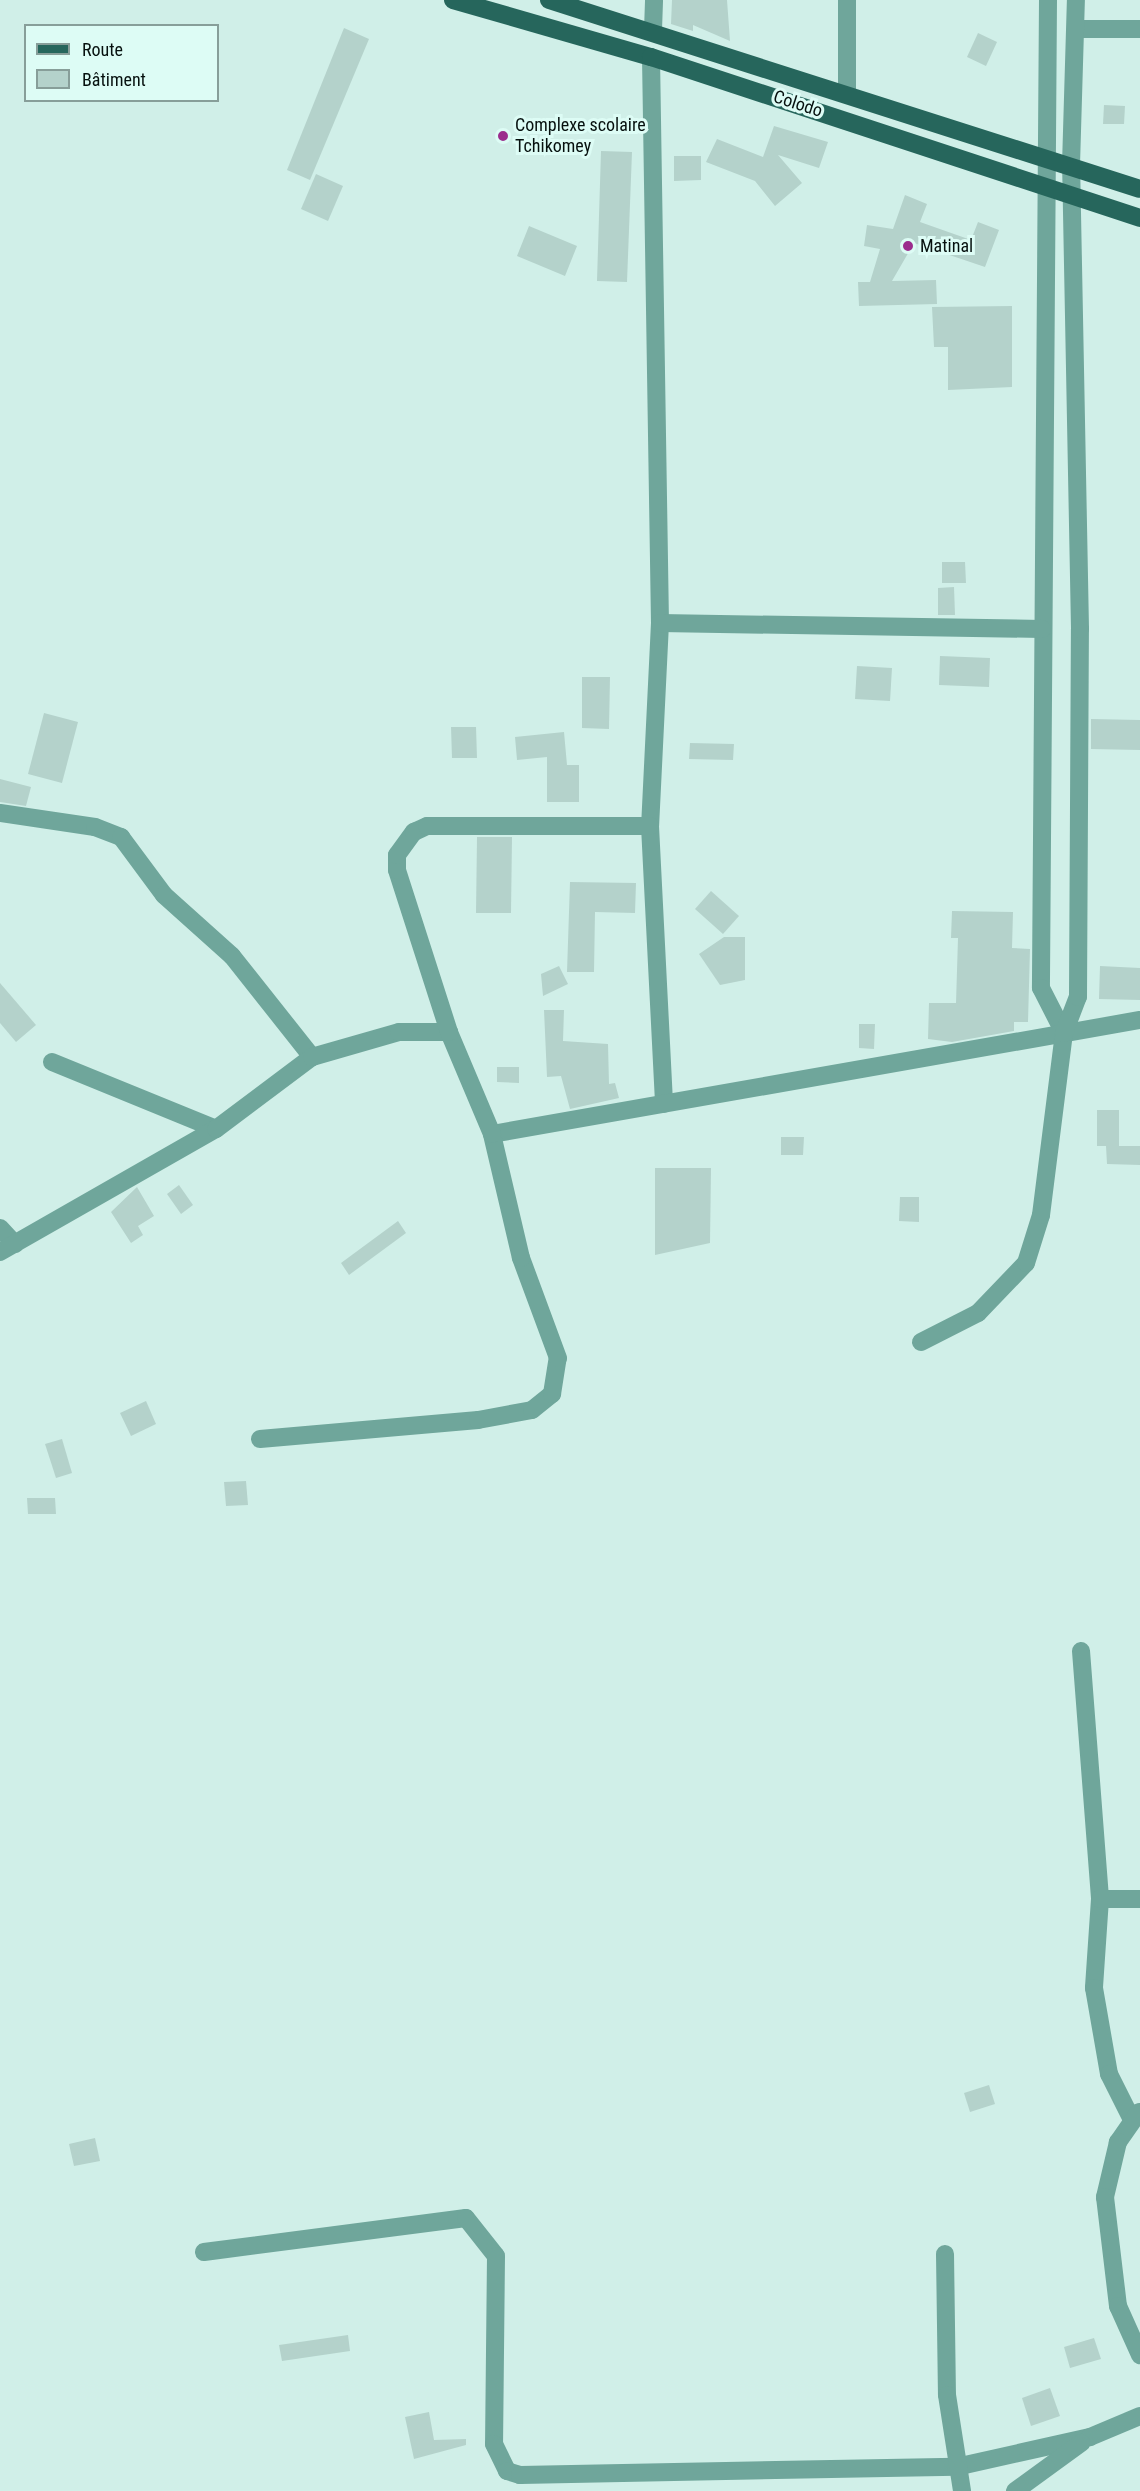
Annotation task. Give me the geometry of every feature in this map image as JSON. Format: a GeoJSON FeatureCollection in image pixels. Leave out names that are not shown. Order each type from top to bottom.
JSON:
{"type":"FeatureCollection","features":[{"type":"Feature","properties":{"kind":"main road","name":"Colodo"},"geometry":{"type":"LineString","coordinates":[[453,0],[651,57],[1140,218]]}},
{"type":"Feature","properties":{"kind":"main road","name":"Colodo"},"geometry":{"type":"LineString","coordinates":[[549,0],[653,30],[1140,189]]}},
{"type":"Feature","properties":{"kind":"street"},"geometry":{"type":"LineString","coordinates":[[653,30],[654,0]]}},
{"type":"Feature","properties":{"kind":"street"},"geometry":{"type":"LineString","coordinates":[[847,0],[847,93]]}},
{"type":"Feature","properties":{"kind":"street"},"geometry":{"type":"LineString","coordinates":[[1048,0],[1041,988],[1064,1033]]}},
{"type":"Feature","properties":{"kind":"street"},"geometry":{"type":"LineString","coordinates":[[921,1342],[978,1313],[1026,1263],[1041,1215],[1064,1033],[1078,985],[1080,629],[1071,196],[1076,0]]}},
{"type":"Feature","properties":{"kind":"street"},"geometry":{"type":"LineString","coordinates":[[1076,29],[1140,30]]}},
{"type":"Feature","properties":{"kind":"street"},"geometry":{"type":"LineString","coordinates":[[651,57],[660,624],[650,826],[664,1104]]}},
{"type":"Feature","properties":{"kind":"street"},"geometry":{"type":"LineString","coordinates":[[660,624],[1042,629]]}},
{"type":"Feature","properties":{"kind":"street"},"geometry":{"type":"LineString","coordinates":[[0,813],[121,837],[164,895],[232,956],[312,1057]]}},
{"type":"Feature","properties":{"kind":"street"},"geometry":{"type":"LineString","coordinates":[[261,1439],[478,1420],[532,1410],[552,1394],[558,1358],[521,1258],[492,1134],[449,1032],[397,870],[397,855],[414,832],[466,824],[650,826]]}},
{"type":"Feature","properties":{"kind":"street"},"geometry":{"type":"LineString","coordinates":[[492,1134],[1140,1020]]}},
{"type":"Feature","properties":{"kind":"street"},"geometry":{"type":"LineString","coordinates":[[0,1228],[7,1248],[216,1129],[312,1057],[399,1032],[449,1032]]}},
{"type":"Feature","properties":{"kind":"street"},"geometry":{"type":"LineString","coordinates":[[52,1062],[216,1129]]}},
{"type":"Feature","properties":{"kind":"street"},"geometry":{"type":"LineString","coordinates":[[1081,1651],[1100,1899],[1094,1944],[1099,2027],[1109,2074],[1135,2115],[1108,2166],[1105,2197],[1118,2307],[1140,2355]]}},
{"type":"Feature","properties":{"kind":"street"},"geometry":{"type":"LineString","coordinates":[[1100,1899],[1140,1899]]}},
{"type":"Feature","properties":{"kind":"street"},"geometry":{"type":"LineString","coordinates":[[204,2252],[466,2218],[496,2256],[494,2444],[507,2471],[520,2475],[956,2467],[1090,2437],[1140,2416]]}},
{"type":"Feature","properties":{"kind":"street"},"geometry":{"type":"LineString","coordinates":[[945,2254],[942,2325],[956,2467],[962,2491]]}},
{"type":"Feature","properties":{"kind":"street"},"geometry":{"type":"LineString","coordinates":[[1015,2491],[1090,2437]]}},
{"type":"Feature","properties":{"kind":"building"},"geometry":{"type":"Polygon","coordinates":[[[672,0],[727,0],[730,41],[693,25],[693,31],[671,24],[672,0]]]}},
{"type":"Feature","properties":{"kind":"building"},"geometry":{"type":"Polygon","coordinates":[[[344,28],[369,39],[310,180],[287,170],[344,28]]]}},
{"type":"Feature","properties":{"kind":"building"},"geometry":{"type":"Polygon","coordinates":[[[978,33],[997,42],[986,66],[967,57],[978,33]]]}},
{"type":"Feature","properties":{"kind":"building"},"geometry":{"type":"Polygon","coordinates":[[[1104,105],[1125,106],[1124,124],[1103,124],[1104,105]]]}},
{"type":"Feature","properties":{"kind":"building"},"geometry":{"type":"Polygon","coordinates":[[[774,126],[828,142],[819,168],[778,155],[802,183],[775,206],[755,181],[706,162],[717,139],[763,157],[774,126]]]}},
{"type":"Feature","properties":{"kind":"building"},"geometry":{"type":"Polygon","coordinates":[[[601,151],[632,152],[627,282],[597,281],[601,151]]]}},
{"type":"Feature","properties":{"kind":"building"},"geometry":{"type":"Polygon","coordinates":[[[674,156],[701,156],[701,180],[674,181],[674,156]]]}},
{"type":"Feature","properties":{"kind":"building"},"geometry":{"type":"Polygon","coordinates":[[[316,174],[343,186],[328,221],[301,209],[316,174]]]}},
{"type":"Feature","properties":{"kind":"building"},"geometry":{"type":"Polygon","coordinates":[[[905,195],[927,204],[920,222],[971,240],[978,222],[999,230],[985,267],[914,243],[892,281],[936,280],[937,304],[859,306],[858,282],[870,282],[880,249],[864,246],[867,225],[893,229],[905,195]]]}},
{"type":"Feature","properties":{"kind":"building"},"geometry":{"type":"Polygon","coordinates":[[[529,226],[577,246],[565,276],[517,256],[529,226]]]}},
{"type":"Feature","properties":{"kind":"building"},"geometry":{"type":"Polygon","coordinates":[[[1012,306],[1012,387],[948,390],[948,347],[934,347],[932,307],[1012,306]]]}},
{"type":"Feature","properties":{"kind":"building"},"geometry":{"type":"Polygon","coordinates":[[[942,562],[965,562],[966,583],[942,583],[942,562]]]}},
{"type":"Feature","properties":{"kind":"building"},"geometry":{"type":"Polygon","coordinates":[[[954,587],[955,615],[938,615],[938,588],[954,587]]]}},
{"type":"Feature","properties":{"kind":"building"},"geometry":{"type":"Polygon","coordinates":[[[940,656],[990,658],[989,687],[939,685],[940,656]]]}},
{"type":"Feature","properties":{"kind":"building"},"geometry":{"type":"Polygon","coordinates":[[[857,666],[892,668],[890,701],[855,699],[857,666]]]}},
{"type":"Feature","properties":{"kind":"building"},"geometry":{"type":"Polygon","coordinates":[[[582,677],[610,677],[609,729],[582,728],[582,677]]]}},
{"type":"Feature","properties":{"kind":"building"},"geometry":{"type":"Polygon","coordinates":[[[44,713],[78,722],[62,783],[28,774],[44,713]]]}},
{"type":"Feature","properties":{"kind":"building"},"geometry":{"type":"Polygon","coordinates":[[[1091,719],[1140,720],[1140,750],[1091,749],[1091,719]]]}},
{"type":"Feature","properties":{"kind":"building"},"geometry":{"type":"Polygon","coordinates":[[[451,727],[476,727],[477,758],[452,758],[451,727]]]}},
{"type":"Feature","properties":{"kind":"building"},"geometry":{"type":"Polygon","coordinates":[[[564,732],[567,765],[579,765],[579,802],[547,802],[547,757],[517,760],[515,737],[564,732]]]}},
{"type":"Feature","properties":{"kind":"building"},"geometry":{"type":"Polygon","coordinates":[[[690,743],[734,744],[733,760],[689,759],[690,743]]]}},
{"type":"Feature","properties":{"kind":"building"},"geometry":{"type":"Polygon","coordinates":[[[0,779],[31,787],[26,806],[0,802],[0,779]]]}},
{"type":"Feature","properties":{"kind":"building"},"geometry":{"type":"Polygon","coordinates":[[[477,837],[512,837],[511,913],[476,913],[477,837]]]}},
{"type":"Feature","properties":{"kind":"building"},"geometry":{"type":"Polygon","coordinates":[[[570,882],[636,883],[635,913],[595,912],[594,972],[567,972],[570,882]]]}},
{"type":"Feature","properties":{"kind":"building"},"geometry":{"type":"Polygon","coordinates":[[[711,891],[739,916],[723,934],[695,909],[711,891]]]}},
{"type":"Feature","properties":{"kind":"building"},"geometry":{"type":"Polygon","coordinates":[[[952,911],[1013,912],[1012,948],[1030,949],[1028,1022],[1014,1022],[1014,1031],[952,1042],[928,1039],[929,1003],[956,1003],[958,938],[951,938],[952,911]]]}},
{"type":"Feature","properties":{"kind":"building"},"geometry":{"type":"Polygon","coordinates":[[[724,937],[745,937],[745,980],[720,985],[699,954],[724,937]]]}},
{"type":"Feature","properties":{"kind":"building"},"geometry":{"type":"Polygon","coordinates":[[[559,966],[568,984],[543,996],[541,974],[559,966]]]}},
{"type":"Feature","properties":{"kind":"building"},"geometry":{"type":"Polygon","coordinates":[[[1100,966],[1140,968],[1140,1000],[1099,999],[1100,966]]]}},
{"type":"Feature","properties":{"kind":"building"},"geometry":{"type":"Polygon","coordinates":[[[0,983],[36,1025],[16,1042],[0,1023],[0,983]]]}},
{"type":"Feature","properties":{"kind":"building"},"geometry":{"type":"Polygon","coordinates":[[[544,1010],[564,1010],[563,1041],[608,1044],[609,1084],[615,1083],[619,1098],[570,1109],[561,1076],[547,1077],[544,1010]]]}},
{"type":"Feature","properties":{"kind":"building"},"geometry":{"type":"Polygon","coordinates":[[[859,1024],[875,1024],[874,1049],[859,1048],[859,1024]]]}},
{"type":"Feature","properties":{"kind":"building"},"geometry":{"type":"Polygon","coordinates":[[[497,1067],[519,1067],[519,1083],[497,1082],[497,1067]]]}},
{"type":"Feature","properties":{"kind":"building"},"geometry":{"type":"Polygon","coordinates":[[[1097,1110],[1119,1110],[1119,1146],[1140,1146],[1140,1165],[1107,1164],[1106,1146],[1097,1146],[1097,1110]]]}},
{"type":"Feature","properties":{"kind":"building"},"geometry":{"type":"Polygon","coordinates":[[[781,1137],[804,1137],[803,1155],[781,1155],[781,1137]]]}},
{"type":"Feature","properties":{"kind":"building"},"geometry":{"type":"Polygon","coordinates":[[[655,1168],[711,1168],[710,1243],[655,1255],[655,1168]]]}},
{"type":"Feature","properties":{"kind":"building"},"geometry":{"type":"Polygon","coordinates":[[[179,1185],[193,1205],[181,1214],[167,1194],[179,1185]]]}},
{"type":"Feature","properties":{"kind":"building"},"geometry":{"type":"Polygon","coordinates":[[[137,1187],[154,1216],[138,1226],[143,1235],[131,1243],[111,1212],[137,1187]]]}},
{"type":"Feature","properties":{"kind":"building"},"geometry":{"type":"Polygon","coordinates":[[[900,1197],[919,1197],[919,1222],[899,1221],[900,1197]]]}},
{"type":"Feature","properties":{"kind":"building"},"geometry":{"type":"Polygon","coordinates":[[[398,1221],[406,1233],[349,1275],[341,1263],[398,1221]]]}},
{"type":"Feature","properties":{"kind":"building"},"geometry":{"type":"Polygon","coordinates":[[[146,1401],[156,1424],[131,1436],[120,1413],[146,1401]]]}},
{"type":"Feature","properties":{"kind":"building"},"geometry":{"type":"Polygon","coordinates":[[[62,1439],[72,1473],[56,1478],[45,1444],[62,1439]]]}},
{"type":"Feature","properties":{"kind":"building"},"geometry":{"type":"Polygon","coordinates":[[[246,1481],[248,1505],[226,1506],[224,1482],[246,1481]]]}},
{"type":"Feature","properties":{"kind":"building"},"geometry":{"type":"Polygon","coordinates":[[[27,1498],[55,1498],[56,1514],[28,1514],[27,1498]]]}},
{"type":"Feature","properties":{"kind":"building"},"geometry":{"type":"Polygon","coordinates":[[[989,2085],[995,2104],[970,2112],[964,2093],[989,2085]]]}},
{"type":"Feature","properties":{"kind":"building"},"geometry":{"type":"Polygon","coordinates":[[[95,2138],[100,2161],[74,2166],[69,2144],[95,2138]]]}},
{"type":"Feature","properties":{"kind":"building"},"geometry":{"type":"Polygon","coordinates":[[[348,2335],[350,2351],[282,2361],[279,2345],[348,2335]]]}},
{"type":"Feature","properties":{"kind":"building"},"geometry":{"type":"Polygon","coordinates":[[[1094,2338],[1101,2359],[1070,2368],[1064,2347],[1094,2338]]]}},
{"type":"Feature","properties":{"kind":"building"},"geometry":{"type":"Polygon","coordinates":[[[1050,2388],[1060,2416],[1031,2426],[1022,2398],[1050,2388]]]}},
{"type":"Feature","properties":{"kind":"building"},"geometry":{"type":"Polygon","coordinates":[[[429,2412],[434,2440],[466,2439],[466,2445],[414,2459],[405,2417],[429,2412]]]}},
{"type":"Feature","properties":{"kind":"place","name":"Complexe scolaire Tchikomey"},"geometry":{"type":"Point","coordinates":[503,136]}},
{"type":"Feature","properties":{"kind":"place","name":"Matinal"},"geometry":{"type":"Point","coordinates":[908,246]}}]}
